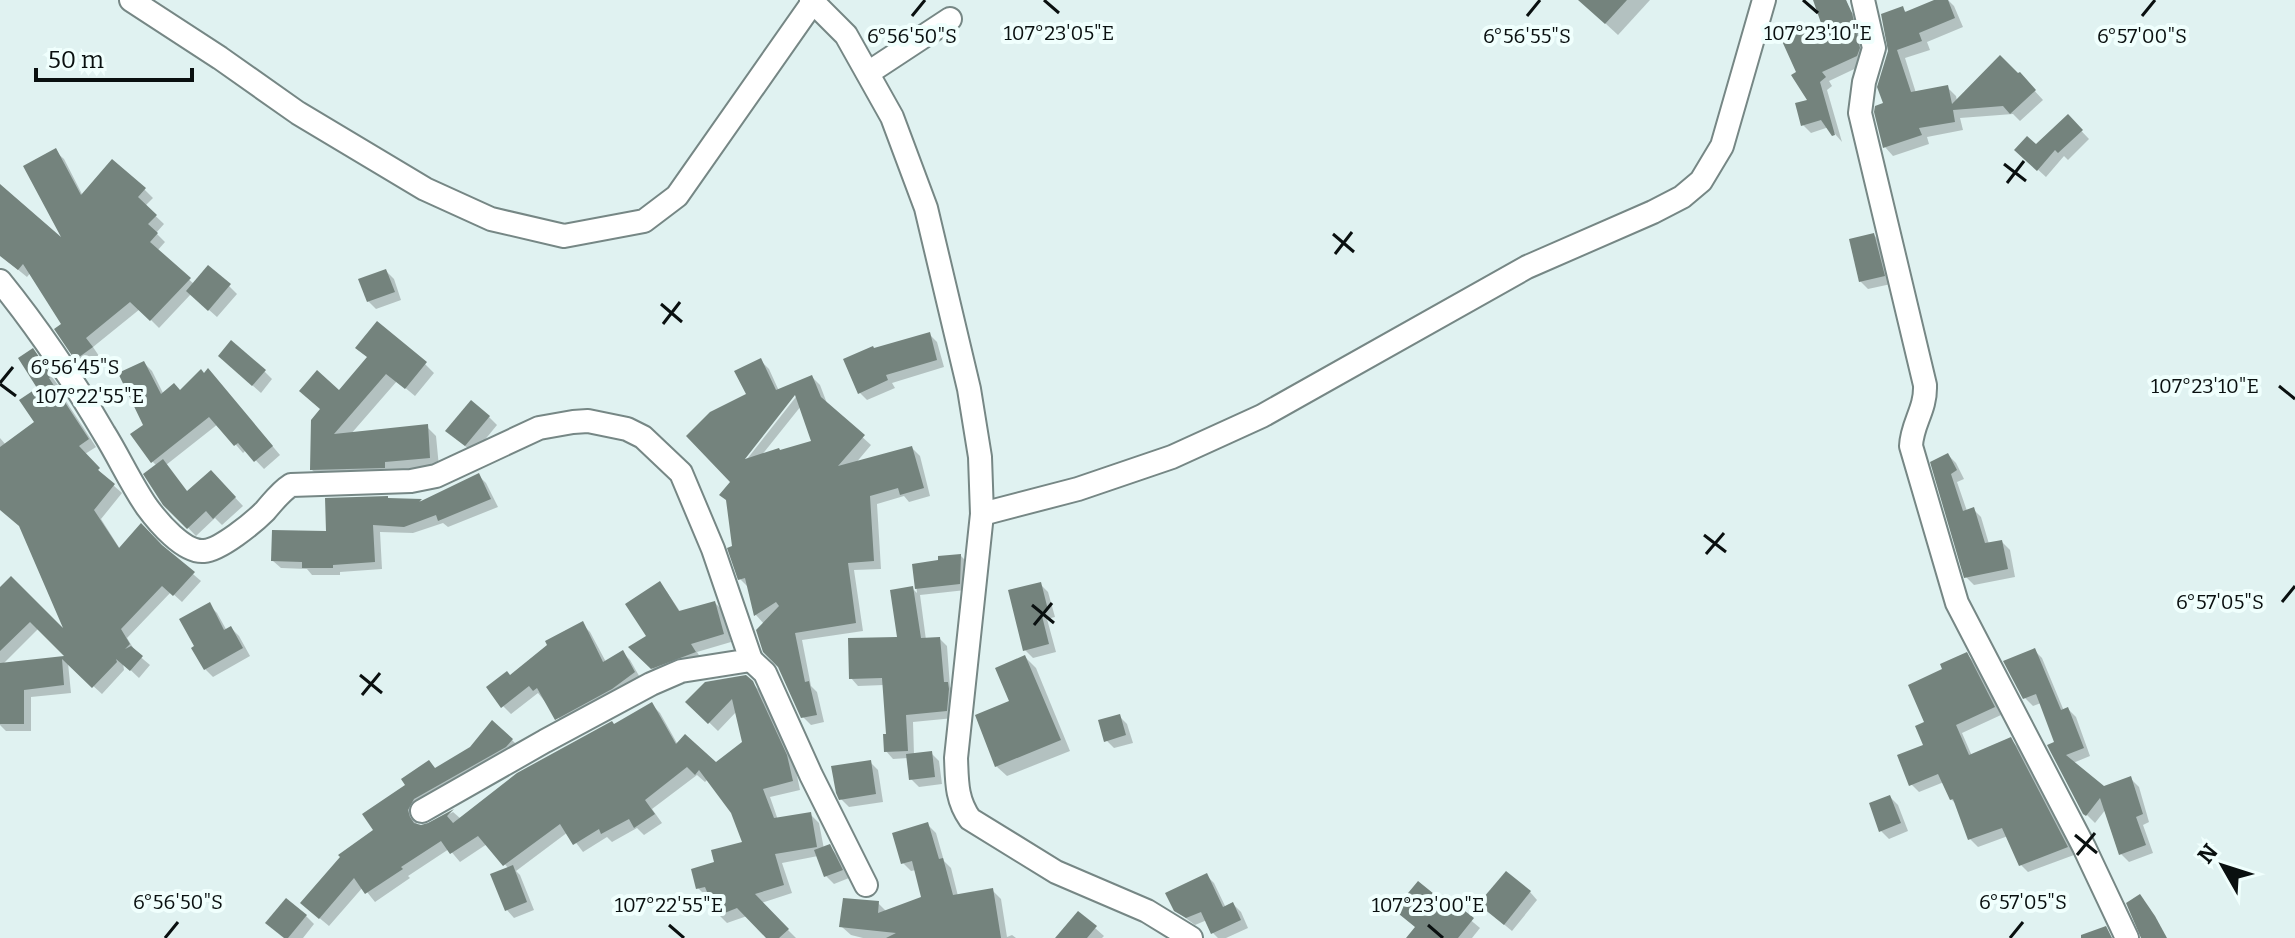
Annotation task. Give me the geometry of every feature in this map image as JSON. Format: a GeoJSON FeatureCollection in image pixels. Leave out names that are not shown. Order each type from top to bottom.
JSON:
{"type":"FeatureCollection","features":[{"type":"Feature","properties":{"kind":"street"},"geometry":{"type":"LineString","coordinates":[[131,0],[298,113],[425,189],[491,219],[564,236],[644,221],[677,196],[812,1],[846,35],[892,117],[926,208],[969,389],[980,457],[982,514],[956,758],[957,787],[963,808],[970,819],[1056,872],[1147,911],[1191,938]]}},
{"type":"Feature","properties":{"kind":"street"},"geometry":{"type":"LineString","coordinates":[[982,514],[1078,489],[1172,457],[1262,416],[1527,267],[1682,197],[1701,181],[1722,146],[1764,0]]}},
{"type":"Feature","properties":{"kind":"street"},"geometry":{"type":"LineString","coordinates":[[1863,0],[1874,48],[1864,82],[1860,113],[1925,385],[1926,399],[1911,446],[1957,603],[2084,847],[2127,938]]}},
{"type":"Feature","properties":{"kind":"street"},"geometry":{"type":"LineString","coordinates":[[868,73],[950,19]]}},
{"type":"Feature","properties":{"kind":"street"},"geometry":{"type":"LineString","coordinates":[[0,281],[57,360],[147,506],[168,531],[197,551],[213,549],[234,536],[291,485],[411,481],[436,476],[539,428],[588,421],[610,424],[643,437],[681,473],[713,549],[751,660],[765,673],[866,885]]}},
{"type":"Feature","properties":{"kind":"street"},"geometry":{"type":"LineString","coordinates":[[422,811],[651,684],[681,671],[751,660]]}},
{"type":"Feature","properties":{"kind":"building"},"geometry":{"type":"Polygon","coordinates":[[[1578,0],[1627,0],[1605,24],[1578,0]]]}},
{"type":"Feature","properties":{"kind":"building"},"geometry":{"type":"Polygon","coordinates":[[[1813,0],[1846,0],[1860,48],[1857,56],[1822,72],[1826,77],[1820,82],[1835,135],[1832,136],[1821,120],[1801,126],[1795,103],[1807,100],[1791,75],[1796,72],[1782,41],[1821,23],[1813,0]]]}},
{"type":"Feature","properties":{"kind":"building"},"geometry":{"type":"Polygon","coordinates":[[[1934,0],[1948,0],[1955,18],[1919,33],[1922,41],[1897,50],[1911,92],[1948,85],[1952,104],[2000,55],[2036,90],[2010,114],[2003,106],[1953,110],[1955,122],[1919,128],[1922,135],[1883,148],[1874,112],[1875,106],[1883,103],[1877,87],[1888,51],[1881,14],[1903,6],[1905,12],[1934,0]]]}},
{"type":"Feature","properties":{"kind":"building"},"geometry":{"type":"Polygon","coordinates":[[[2068,114],[2083,130],[2058,153],[2055,150],[2037,171],[2014,150],[2027,136],[2036,144],[2068,114]]]}},
{"type":"Feature","properties":{"kind":"building"},"geometry":{"type":"Polygon","coordinates":[[[56,148],[81,195],[112,159],[146,188],[138,197],[157,215],[148,224],[158,233],[150,242],[191,278],[150,321],[130,302],[86,338],[93,347],[75,360],[54,329],[61,324],[23,264],[18,270],[0,256],[0,184],[61,237],[23,166],[56,148]]]}},
{"type":"Feature","properties":{"kind":"building"},"geometry":{"type":"Polygon","coordinates":[[[1874,233],[1885,276],[1859,282],[1849,239],[1874,233]]]}},
{"type":"Feature","properties":{"kind":"building"},"geometry":{"type":"Polygon","coordinates":[[[208,265],[231,284],[208,311],[186,291],[208,265]]]}},
{"type":"Feature","properties":{"kind":"building"},"geometry":{"type":"Polygon","coordinates":[[[386,269],[395,292],[367,302],[358,279],[386,269]]]}},
{"type":"Feature","properties":{"kind":"building"},"geometry":{"type":"Polygon","coordinates":[[[377,321],[427,362],[405,389],[386,374],[334,434],[428,424],[430,458],[385,462],[385,468],[310,470],[311,420],[320,409],[299,391],[317,370],[339,390],[367,357],[355,348],[377,321]]]}},
{"type":"Feature","properties":{"kind":"building"},"geometry":{"type":"Polygon","coordinates":[[[930,332],[937,360],[886,375],[888,380],[858,394],[843,359],[873,346],[930,332]]]}},
{"type":"Feature","properties":{"kind":"building"},"geometry":{"type":"Polygon","coordinates":[[[231,340],[266,370],[252,386],[218,356],[231,340]]]}},
{"type":"Feature","properties":{"kind":"building"},"geometry":{"type":"Polygon","coordinates":[[[33,348],[89,439],[79,446],[100,468],[98,470],[115,484],[94,510],[119,548],[141,523],[195,572],[173,596],[162,586],[121,629],[130,644],[125,649],[131,646],[143,656],[130,671],[116,659],[117,662],[92,688],[62,659],[64,685],[24,690],[24,724],[0,724],[0,663],[64,656],[30,622],[0,651],[0,587],[11,576],[63,628],[19,526],[0,510],[0,447],[34,422],[19,400],[37,388],[18,358],[33,348]]]}},
{"type":"Feature","properties":{"kind":"building"},"geometry":{"type":"Polygon","coordinates":[[[761,358],[776,390],[812,375],[821,397],[865,435],[838,466],[912,446],[924,488],[900,495],[898,488],[870,496],[874,561],[848,563],[856,623],[795,633],[805,682],[809,681],[817,715],[801,718],[778,667],[763,652],[756,630],[779,606],[776,602],[754,616],[745,578],[738,580],[727,548],[732,546],[726,500],[719,495],[730,482],[686,436],[710,412],[746,394],[734,371],[761,358]],[[795,395],[745,459],[779,448],[811,441],[795,395]]]}},
{"type":"Feature","properties":{"kind":"building"},"geometry":{"type":"Polygon","coordinates":[[[144,361],[161,394],[174,383],[180,390],[201,369],[204,373],[208,368],[273,446],[254,462],[238,443],[234,446],[209,417],[151,463],[130,434],[143,425],[118,373],[144,361]]]}},
{"type":"Feature","properties":{"kind":"building"},"geometry":{"type":"Polygon","coordinates":[[[471,400],[490,416],[465,446],[445,431],[471,400]]]}},
{"type":"Feature","properties":{"kind":"building"},"geometry":{"type":"Polygon","coordinates":[[[1948,453],[1957,470],[1951,474],[1963,511],[1974,507],[1985,543],[2002,540],[2008,569],[1964,578],[1930,462],[1948,453]]]}},
{"type":"Feature","properties":{"kind":"building"},"geometry":{"type":"Polygon","coordinates":[[[163,459],[187,491],[211,470],[236,497],[213,519],[206,511],[187,529],[163,505],[143,474],[163,459]]]}},
{"type":"Feature","properties":{"kind":"building"},"geometry":{"type":"Polygon","coordinates":[[[479,473],[491,499],[438,521],[436,515],[404,527],[373,525],[375,562],[333,565],[333,568],[302,568],[302,562],[271,561],[272,530],[326,531],[325,498],[388,496],[422,499],[419,502],[479,473]]]}},
{"type":"Feature","properties":{"kind":"building"},"geometry":{"type":"Polygon","coordinates":[[[961,554],[960,584],[915,589],[912,564],[938,560],[938,556],[961,554]]]}},
{"type":"Feature","properties":{"kind":"building"},"geometry":{"type":"Polygon","coordinates":[[[660,581],[679,611],[715,601],[724,634],[691,644],[696,652],[651,669],[628,647],[646,636],[625,604],[660,581]]]}},
{"type":"Feature","properties":{"kind":"building"},"geometry":{"type":"Polygon","coordinates":[[[1041,582],[1048,610],[1041,612],[1049,644],[1023,651],[1008,590],[1041,582]]]}},
{"type":"Feature","properties":{"kind":"building"},"geometry":{"type":"Polygon","coordinates":[[[913,586],[921,638],[940,637],[944,682],[948,682],[949,689],[947,711],[906,715],[908,751],[884,752],[883,734],[886,734],[882,678],[849,679],[848,638],[897,637],[890,590],[913,586]]]}},
{"type":"Feature","properties":{"kind":"building"},"geometry":{"type":"Polygon","coordinates":[[[210,602],[224,630],[231,626],[243,648],[204,670],[179,619],[210,602]]]}},
{"type":"Feature","properties":{"kind":"building"},"geometry":{"type":"Polygon","coordinates":[[[583,621],[603,662],[623,650],[635,672],[612,689],[555,720],[537,688],[533,691],[529,686],[501,708],[486,687],[507,671],[510,675],[547,645],[545,641],[583,621]]]}},
{"type":"Feature","properties":{"kind":"building"},"geometry":{"type":"Polygon","coordinates":[[[2035,648],[2061,710],[2068,707],[2084,748],[2066,755],[2104,786],[2131,776],[2143,814],[2136,817],[2146,845],[2119,855],[2100,798],[2086,816],[2083,814],[2047,745],[2054,742],[2036,694],[2023,699],[2003,661],[2035,648]]]}},
{"type":"Feature","properties":{"kind":"building"},"geometry":{"type":"Polygon","coordinates":[[[1967,652],[1995,707],[1956,725],[1969,755],[2011,737],[2068,847],[2019,866],[2002,828],[1968,840],[1953,799],[1950,800],[1938,774],[1909,786],[1897,755],[1923,745],[1915,726],[1924,722],[1908,685],[1942,669],[1940,664],[1967,652]]]}},
{"type":"Feature","properties":{"kind":"building"},"geometry":{"type":"Polygon","coordinates":[[[1025,655],[1061,740],[995,767],[975,715],[1009,701],[995,668],[1025,655]]]}},
{"type":"Feature","properties":{"kind":"building"},"geometry":{"type":"Polygon","coordinates":[[[746,675],[753,681],[787,755],[793,781],[763,789],[774,818],[811,812],[817,847],[775,854],[784,885],[755,894],[789,929],[779,938],[766,938],[737,908],[717,916],[705,887],[696,889],[691,869],[714,862],[711,850],[742,842],[731,813],[699,770],[695,775],[687,767],[645,800],[655,814],[634,828],[629,819],[601,834],[599,829],[573,845],[560,824],[503,866],[478,836],[450,854],[441,841],[365,894],[354,878],[319,919],[300,903],[340,857],[338,855],[373,830],[362,814],[405,785],[401,779],[429,760],[435,768],[470,747],[492,720],[513,739],[506,747],[414,799],[408,810],[414,823],[428,823],[454,809],[447,816],[453,823],[517,773],[652,702],[676,744],[685,734],[716,762],[742,742],[732,699],[708,724],[685,702],[705,682],[746,675]]]}},
{"type":"Feature","properties":{"kind":"building"},"geometry":{"type":"Polygon","coordinates":[[[1120,714],[1126,735],[1104,742],[1098,720],[1120,714]]]}},
{"type":"Feature","properties":{"kind":"building"},"geometry":{"type":"Polygon","coordinates":[[[932,751],[935,777],[909,780],[906,754],[932,751]]]}},
{"type":"Feature","properties":{"kind":"building"},"geometry":{"type":"Polygon","coordinates":[[[871,760],[876,794],[839,800],[831,766],[871,760]]]}},
{"type":"Feature","properties":{"kind":"building"},"geometry":{"type":"Polygon","coordinates":[[[1890,795],[1901,823],[1879,832],[1869,803],[1890,795]]]}},
{"type":"Feature","properties":{"kind":"building"},"geometry":{"type":"Polygon","coordinates":[[[928,822],[939,859],[943,858],[953,895],[993,888],[1001,938],[886,938],[896,933],[839,927],[843,898],[879,901],[878,913],[921,897],[912,861],[901,864],[892,833],[928,822]]]}},
{"type":"Feature","properties":{"kind":"building"},"geometry":{"type":"Polygon","coordinates":[[[830,844],[843,870],[824,877],[814,850],[830,844]]]}},
{"type":"Feature","properties":{"kind":"building"},"geometry":{"type":"Polygon","coordinates":[[[513,865],[527,902],[505,911],[490,874],[513,865]]]}},
{"type":"Feature","properties":{"kind":"building"},"geometry":{"type":"Polygon","coordinates":[[[1506,871],[1531,891],[1504,925],[1478,904],[1506,871]]]}},
{"type":"Feature","properties":{"kind":"building"},"geometry":{"type":"Polygon","coordinates":[[[1207,873],[1223,907],[1233,902],[1241,920],[1211,934],[1201,912],[1186,918],[1174,911],[1165,893],[1207,873]]]}},
{"type":"Feature","properties":{"kind":"building"},"geometry":{"type":"Polygon","coordinates":[[[1418,881],[1439,898],[1443,894],[1474,918],[1458,938],[1406,938],[1415,927],[1394,910],[1418,881]]]}},
{"type":"Feature","properties":{"kind":"building"},"geometry":{"type":"Polygon","coordinates":[[[2140,894],[2167,938],[2141,938],[2126,903],[2140,894]]]}},
{"type":"Feature","properties":{"kind":"building"},"geometry":{"type":"Polygon","coordinates":[[[286,898],[307,915],[288,938],[284,938],[265,923],[286,898]]]}},
{"type":"Feature","properties":{"kind":"building"},"geometry":{"type":"Polygon","coordinates":[[[1078,911],[1097,926],[1087,938],[1055,938],[1078,911]]]}},
{"type":"Feature","properties":{"kind":"building"},"geometry":{"type":"Polygon","coordinates":[[[2106,926],[2112,938],[2081,938],[2081,935],[2106,926]]]}}]}
